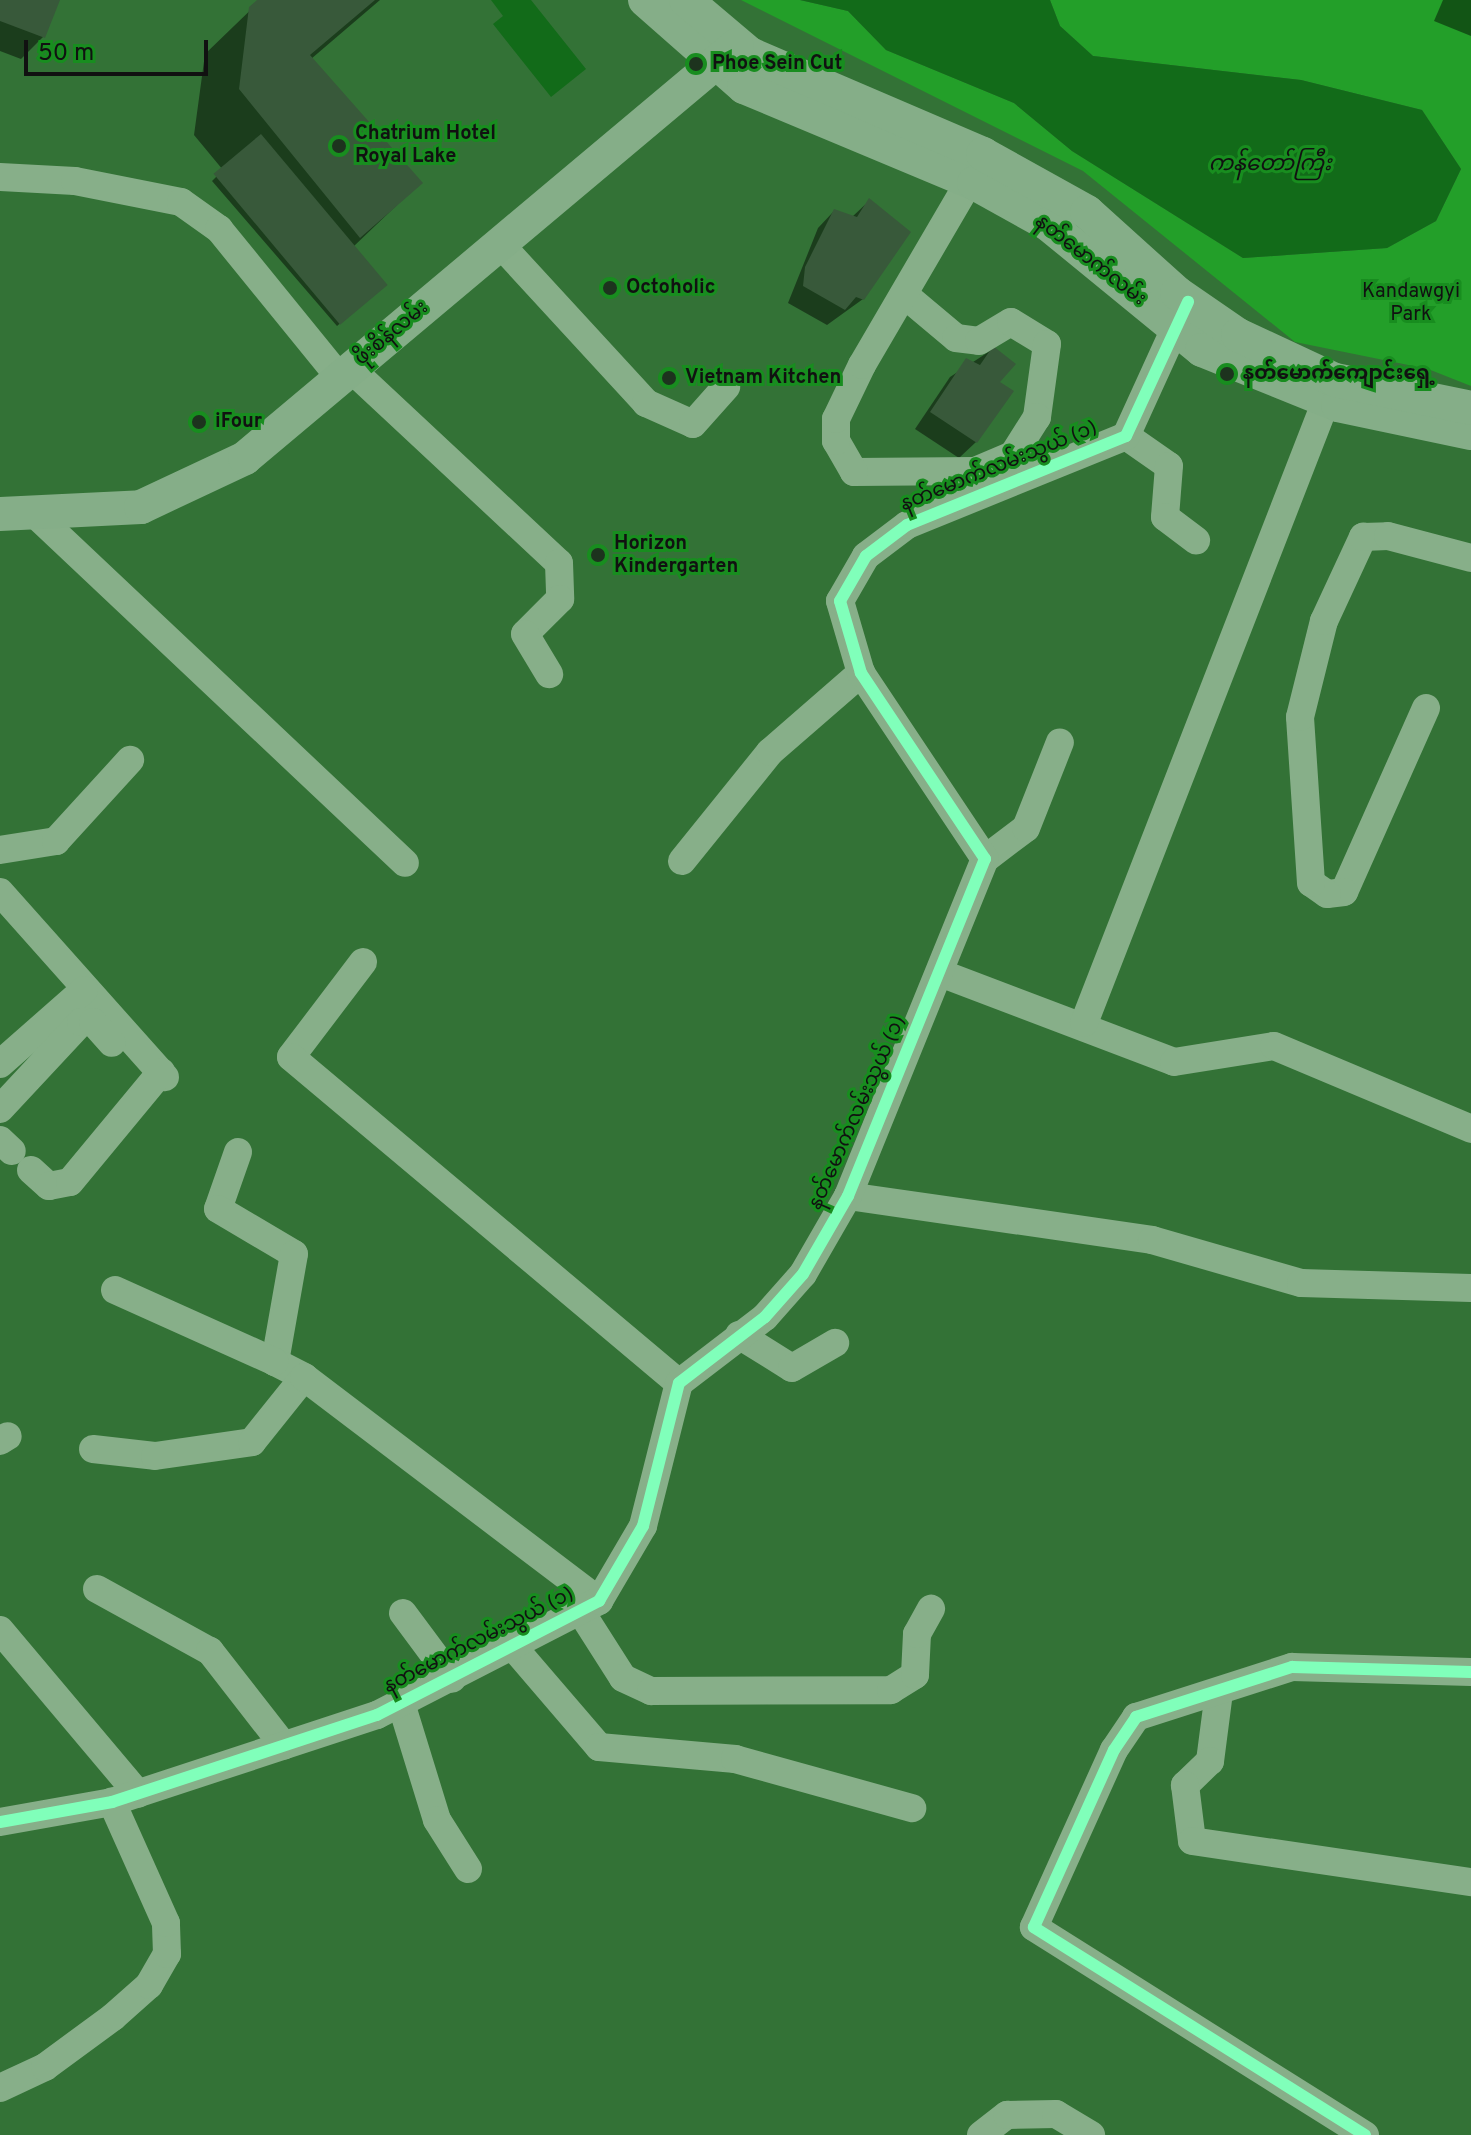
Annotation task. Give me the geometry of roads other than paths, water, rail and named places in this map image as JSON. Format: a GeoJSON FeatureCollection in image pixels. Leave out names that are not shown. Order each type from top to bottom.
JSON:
{"type":"FeatureCollection","features":[{"type":"Feature","properties":{"kind":"main road","name":"နတ်မောက်လမ်း"},"geometry":{"type":"LineString","coordinates":[[645,0],[826,125],[979,168],[1048,224],[1180,315],[1225,362],[1326,401],[1471,433]]}},
{"type":"Feature","properties":{"kind":"main road","name":"နတ်မောက်လမ်း"},"geometry":{"type":"LineString","coordinates":[[686,0],[726,57]]}},
{"type":"Feature","properties":{"kind":"main road","name":"ဖိုးစိန်လမ်း"},"geometry":{"type":"LineString","coordinates":[[0,514],[122,511],[198,487],[245,458],[726,57]]}},
{"type":"Feature","properties":{"kind":"main road","name":"နတ်မောက်လမ်း"},"geometry":{"type":"LineString","coordinates":[[1180,315],[1238,335],[1335,380],[1471,408]]}},
{"type":"Feature","properties":{"kind":"street"},"geometry":{"type":"LineString","coordinates":[[906,296],[956,338],[979,341],[1011,322],[1047,344],[1037,417],[1013,455],[975,471],[854,472],[836,441],[836,419],[906,296],[979,168]]}},
{"type":"Feature","properties":{"kind":"street"},"geometry":{"type":"LineString","coordinates":[[0,177],[75,181],[181,202],[219,229],[345,374],[559,563],[560,599],[525,634],[549,674]]}},
{"type":"Feature","properties":{"kind":"street"},"geometry":{"type":"LineString","coordinates":[[500,244],[646,403],[693,424],[726,387]]}},
{"type":"Feature","properties":{"kind":"street","name":"နတ်မောက်လမ်းသွယ် (၁)"},"geometry":{"type":"LineString","coordinates":[[0,1822],[125,1798],[284,1746],[401,1703],[515,1649],[590,1606],[643,1526],[679,1383],[739,1335],[803,1274],[848,1196],[985,859],[861,673],[840,601],[866,556],[907,525],[1126,436],[1180,315]]}},
{"type":"Feature","properties":{"kind":"street"},"geometry":{"type":"LineString","coordinates":[[1084,1023],[1326,401]]}},
{"type":"Feature","properties":{"kind":"street"},"geometry":{"type":"LineString","coordinates":[[1126,436],[1169,466],[1165,517],[1196,540]]}},
{"type":"Feature","properties":{"kind":"street"},"geometry":{"type":"LineString","coordinates":[[36,515],[405,863]]}},
{"type":"Feature","properties":{"kind":"street"},"geometry":{"type":"LineString","coordinates":[[1426,708],[1344,892],[1327,894],[1311,883],[1300,717],[1324,621],[1363,537],[1388,536],[1471,558]]}},
{"type":"Feature","properties":{"kind":"street"},"geometry":{"type":"LineString","coordinates":[[682,861],[770,752],[861,673]]}},
{"type":"Feature","properties":{"kind":"street"},"geometry":{"type":"LineString","coordinates":[[985,859],[1026,828],[1060,742]]}},
{"type":"Feature","properties":{"kind":"street"},"geometry":{"type":"LineString","coordinates":[[0,850],[56,841],[130,760]]}},
{"type":"Feature","properties":{"kind":"street"},"geometry":{"type":"LineString","coordinates":[[0,892],[159,1078]]}},
{"type":"Feature","properties":{"kind":"street"},"geometry":{"type":"LineString","coordinates":[[363,962],[291,1057],[679,1383]]}},
{"type":"Feature","properties":{"kind":"street"},"geometry":{"type":"LineString","coordinates":[[940,973],[1084,1023],[1174,1062],[1274,1046],[1471,1129]]}},
{"type":"Feature","properties":{"kind":"street"},"geometry":{"type":"LineString","coordinates":[[0,1064],[84,990]]}},
{"type":"Feature","properties":{"kind":"street"},"geometry":{"type":"LineString","coordinates":[[0,1109],[88,1020],[159,1078]]}},
{"type":"Feature","properties":{"kind":"street"},"geometry":{"type":"LineString","coordinates":[[14,1154],[49,1186],[70,1182],[159,1078]]}},
{"type":"Feature","properties":{"kind":"street"},"geometry":{"type":"LineString","coordinates":[[238,1152],[218,1209],[294,1254],[275,1362]]}},
{"type":"Feature","properties":{"kind":"street"},"geometry":{"type":"LineString","coordinates":[[848,1196],[1152,1240],[1301,1283],[1471,1288]]}},
{"type":"Feature","properties":{"kind":"street"},"geometry":{"type":"LineString","coordinates":[[115,1290],[304,1377],[590,1606],[623,1678],[651,1691],[891,1690],[915,1675],[917,1634],[931,1609]]}},
{"type":"Feature","properties":{"kind":"street"},"geometry":{"type":"LineString","coordinates":[[739,1335],[792,1368],[835,1343]]}},
{"type":"Feature","properties":{"kind":"street"},"geometry":{"type":"LineString","coordinates":[[93,1449],[155,1456],[252,1442],[304,1377]]}},
{"type":"Feature","properties":{"kind":"street"},"geometry":{"type":"LineString","coordinates":[[97,1589],[210,1651],[284,1746]]}},
{"type":"Feature","properties":{"kind":"street"},"geometry":{"type":"LineString","coordinates":[[403,1613],[452,1679]]}},
{"type":"Feature","properties":{"kind":"street"},"geometry":{"type":"LineString","coordinates":[[0,1630],[125,1798],[166,1923],[167,1954],[149,1985],[113,2017],[45,2067],[0,2088]]}},
{"type":"Feature","properties":{"kind":"street"},"geometry":{"type":"LineString","coordinates":[[515,1649],[599,1747],[735,1759],[912,1808]]}},
{"type":"Feature","properties":{"kind":"street"},"geometry":{"type":"LineString","coordinates":[[1365,2135],[1034,1927],[1125,1729],[1136,1717],[1292,1667],[1471,1672]]}},
{"type":"Feature","properties":{"kind":"street"},"geometry":{"type":"LineString","coordinates":[[1219,1692],[1214,1752],[1185,1785],[1192,1841],[1471,1882]]}},
{"type":"Feature","properties":{"kind":"street"},"geometry":{"type":"LineString","coordinates":[[401,1703],[437,1820],[468,1869]]}},
{"type":"Feature","properties":{"kind":"street"},"geometry":{"type":"LineString","coordinates":[[981,2135],[1007,2115],[1056,2114],[1091,2135]]}},
{"type":"Feature","properties":{"kind":"water"},"geometry":{"type":"Polygon","coordinates":[[[491,0],[531,0],[586,69],[551,97],[493,24],[503,16],[491,0]]]}},
{"type":"Feature","properties":{"kind":"water","name":"ကန်တော်ကြီး"},"geometry":{"type":"Polygon","coordinates":[[[800,0],[1050,0],[1060,26],[1093,56],[1301,80],[1422,110],[1461,169],[1436,221],[1387,248],[1243,258],[1072,151],[1014,103],[886,50],[848,11],[800,0]]]}},
{"type":"Feature","properties":{"kind":"place","name":"Phoe Sein Cut"},"geometry":{"type":"Point","coordinates":[696,64]}},
{"type":"Feature","properties":{"kind":"place","name":"Chatrium Hotel Royal Lake"},"geometry":{"type":"Point","coordinates":[339,146]}},
{"type":"Feature","properties":{"kind":"place","name":"Octoholic"},"geometry":{"type":"Point","coordinates":[610,288]}},
{"type":"Feature","properties":{"kind":"place","name":"နတ်မောက်ကျောင်းရှေ့"},"geometry":{"type":"Point","coordinates":[1227,374]}},
{"type":"Feature","properties":{"kind":"place","name":"Vietnam Kitchen"},"geometry":{"type":"Point","coordinates":[669,378]}},
{"type":"Feature","properties":{"kind":"place","name":"iFour"},"geometry":{"type":"Point","coordinates":[199,422]}},
{"type":"Feature","properties":{"kind":"place","name":"Horizon Kindergarten"},"geometry":{"type":"Point","coordinates":[598,555]}},
{"type":"Feature","properties":{"kind":"park label","name":"Kandawgyi Park"},"geometry":{"type":"Point","coordinates":[1411,304]}}]}
